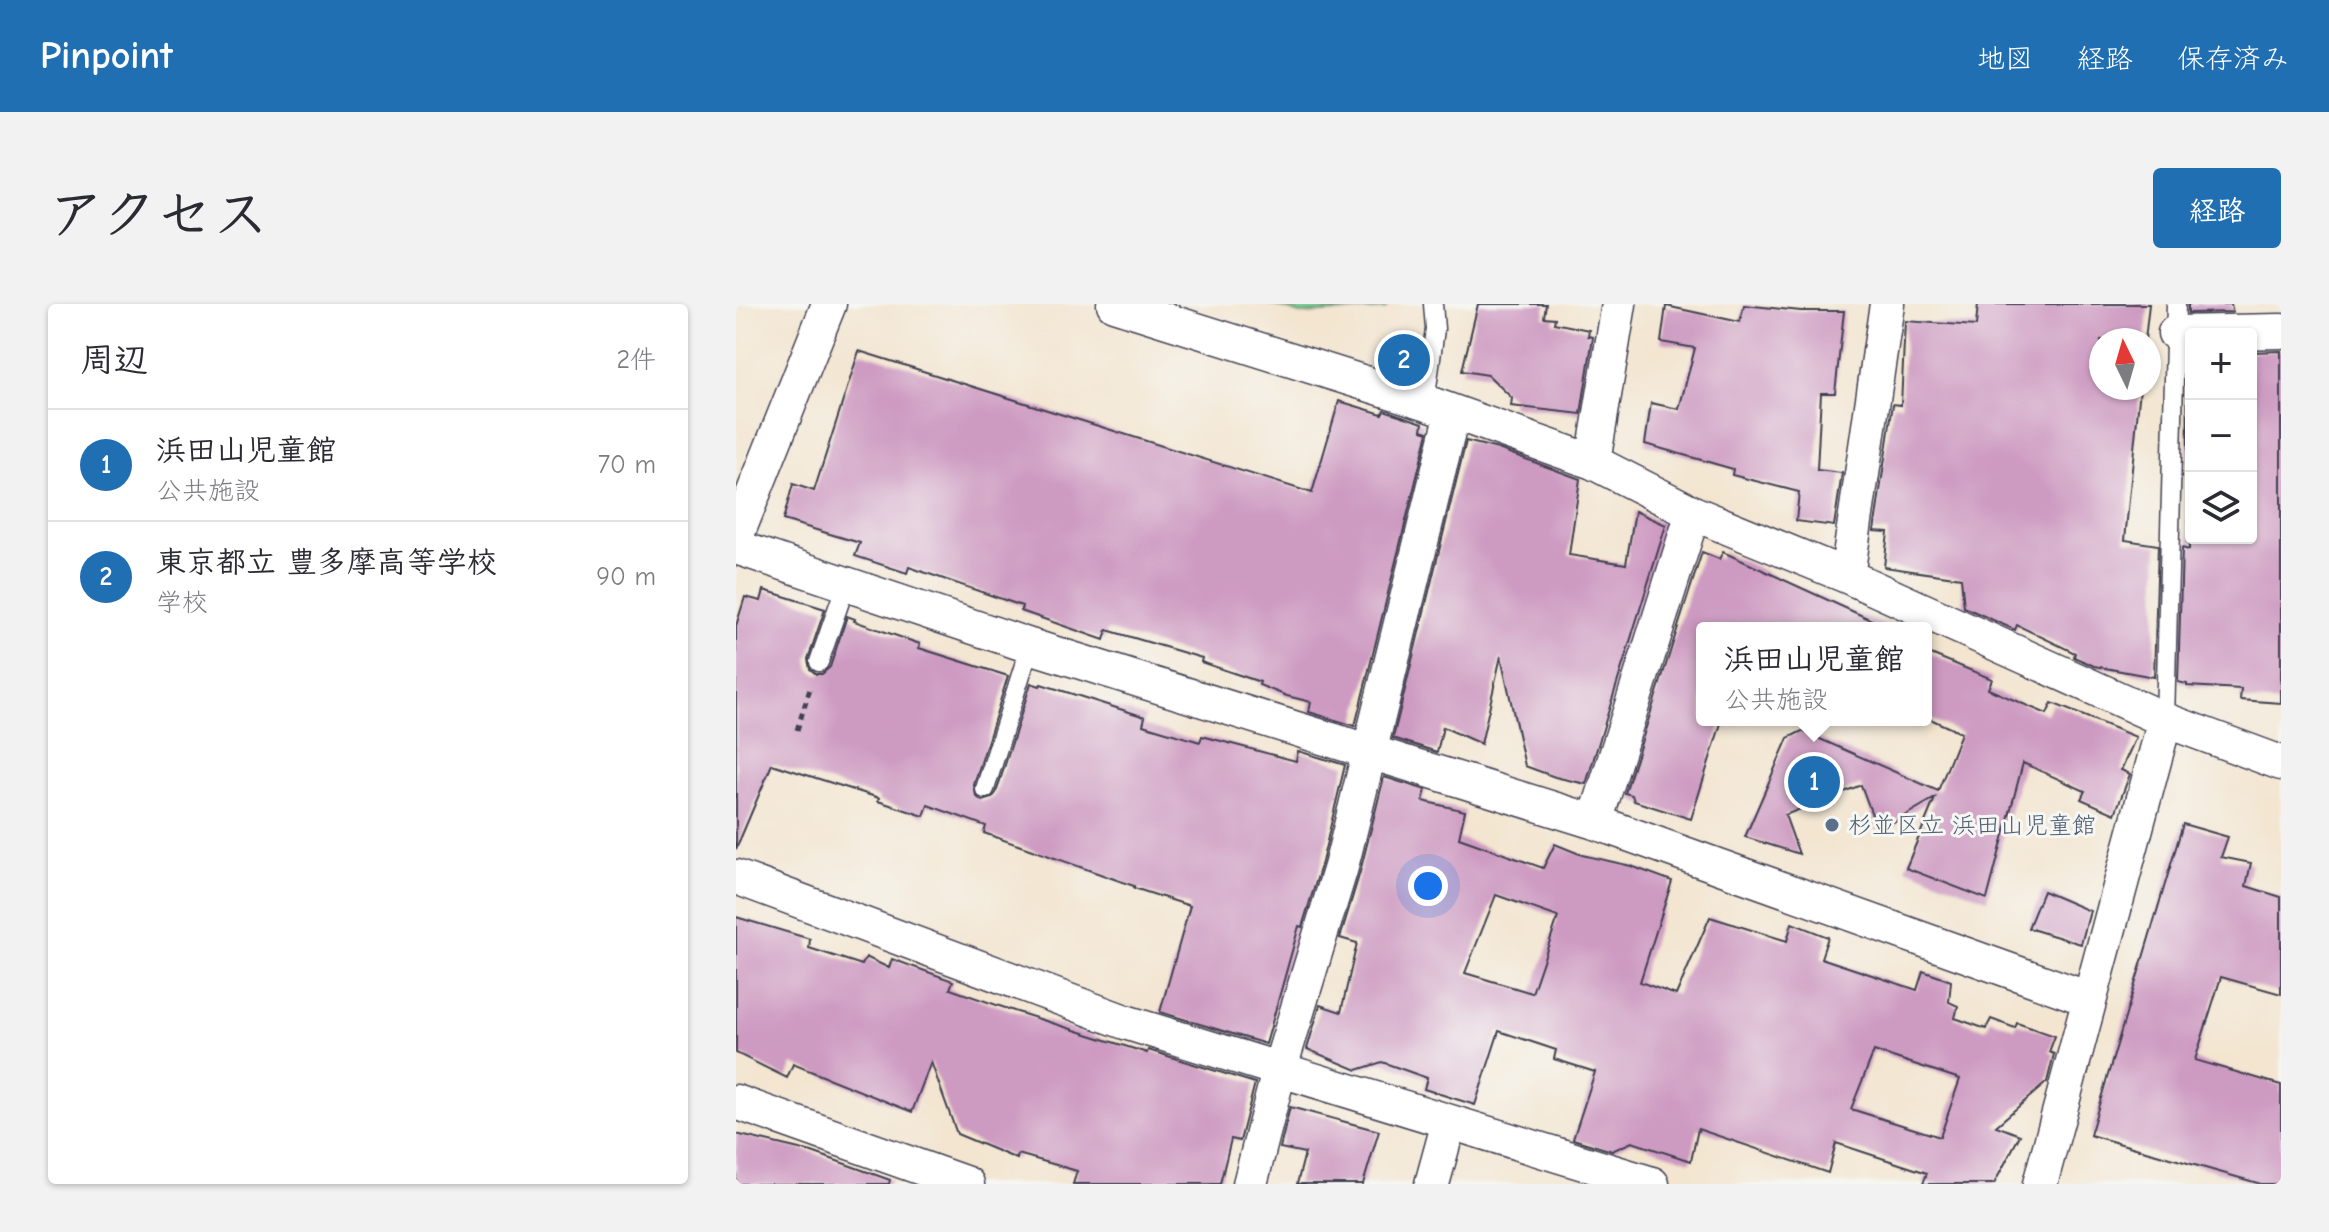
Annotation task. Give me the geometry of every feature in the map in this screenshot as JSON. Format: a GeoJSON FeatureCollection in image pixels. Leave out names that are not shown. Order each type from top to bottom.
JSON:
{"type":"FeatureCollection","features":[{"type":"Feature","properties":{"kind":"street"},"geometry":{"type":"LineString","coordinates":[[736,537],[829,304]]}},
{"type":"Feature","properties":{"kind":"street"},"geometry":{"type":"LineString","coordinates":[[1114,304],[1439,407],[1593,462],[1693,513],[1847,576],[2165,720],[2281,763]]}},
{"type":"Feature","properties":{"kind":"street"},"geometry":{"type":"LineString","coordinates":[[1593,462],[1619,304]]}},
{"type":"Feature","properties":{"kind":"street"},"geometry":{"type":"LineString","coordinates":[[1847,576],[1887,304]]}},
{"type":"Feature","properties":{"kind":"street"},"geometry":{"type":"LineString","coordinates":[[2176,318],[2281,331]]}},
{"type":"Feature","properties":{"kind":"street"},"geometry":{"type":"LineString","coordinates":[[1250,1184],[1279,1071],[1341,867],[1369,753],[1439,407]]}},
{"type":"Feature","properties":{"kind":"street"},"geometry":{"type":"LineString","coordinates":[[1595,822],[1693,513]]}},
{"type":"Feature","properties":{"kind":"street"},"geometry":{"type":"LineString","coordinates":[[736,547],[1030,646],[1595,822],[2089,999]]}},
{"type":"Feature","properties":{"kind":"street"},"geometry":{"type":"LineString","coordinates":[[2040,1184],[2165,720]]}},
{"type":"Feature","properties":{"kind":"street"},"geometry":{"type":"LineString","coordinates":[[736,877],[1125,1022],[1449,1122],[1580,1173],[1652,1184]]}},
{"type":"Feature","properties":{"kind":"street"},"geometry":{"type":"LineString","coordinates":[[736,1102],[967,1184]]}},
{"type":"Feature","properties":{"kind":"street"},"geometry":{"type":"LineString","coordinates":[[1432,1184],[1449,1122]]}},
{"type":"Feature","properties":{"kind":"lane"},"geometry":{"type":"LineString","coordinates":[[1433,304],[1439,407]]}},
{"type":"Feature","properties":{"kind":"lane"},"geometry":{"type":"LineString","coordinates":[[2165,720],[2176,318]]}},
{"type":"Feature","properties":{"kind":"lane"},"geometry":{"type":"LineString","coordinates":[[819,662],[846,584]]}},
{"type":"Feature","properties":{"kind":"lane"},"geometry":{"type":"LineString","coordinates":[[985,789],[1030,646]]}},
{"type":"Feature","properties":{"kind":"path"},"geometry":{"type":"LineString","coordinates":[[797,730],[819,662]]}},
{"type":"Feature","properties":{"kind":"green space"},"geometry":{"type":"Polygon","coordinates":[[[1270,304],[1385,304],[1386,309],[1301,314],[1270,304]]]}},
{"type":"Feature","properties":{"kind":"building"},"geometry":{"type":"Polygon","coordinates":[[[1478,304],[1546,304],[1544,317],[1555,318],[1554,323],[1589,330],[1588,336],[1593,337],[1581,414],[1511,406],[1512,398],[1488,375],[1462,371],[1478,304]]]}},
{"type":"Feature","properties":{"kind":"building"},"geometry":{"type":"Polygon","coordinates":[[[1978,304],[2149,304],[2146,328],[2089,328],[2089,400],[2139,400],[2125,540],[2158,545],[2154,677],[2094,666],[2074,657],[2075,653],[2017,625],[2015,630],[1964,607],[1961,578],[1884,567],[1888,532],[1874,531],[1893,404],[1901,405],[1905,321],[1976,326],[1978,304]]]}},
{"type":"Feature","properties":{"kind":"building"},"geometry":{"type":"Polygon","coordinates":[[[2188,304],[2231,304],[2233,312],[2188,313],[2188,304]]]}},
{"type":"Feature","properties":{"kind":"building"},"geometry":{"type":"Polygon","coordinates":[[[1744,305],[1801,311],[1844,311],[1835,393],[1821,393],[1817,470],[1842,473],[1834,526],[1796,521],[1799,492],[1732,475],[1733,469],[1645,444],[1651,403],[1679,409],[1695,348],[1661,342],[1666,306],[1740,322],[1744,305]]]}},
{"type":"Feature","properties":{"kind":"building"},"geometry":{"type":"Polygon","coordinates":[[[859,351],[1312,493],[1339,401],[1382,414],[1384,410],[1423,423],[1422,430],[1428,432],[1355,726],[1309,712],[1311,702],[1287,696],[1259,685],[1260,682],[1201,662],[1202,658],[1107,630],[1104,640],[1021,611],[1022,606],[909,567],[907,573],[855,556],[860,543],[783,520],[793,484],[814,491],[859,351]]]}},
{"type":"Feature","properties":{"kind":"building"},"geometry":{"type":"Polygon","coordinates":[[[2281,351],[2281,703],[2240,700],[2241,689],[2187,686],[2178,682],[2182,548],[2189,550],[2189,544],[2257,544],[2257,352],[2281,351]]]}},
{"type":"Feature","properties":{"kind":"building"},"geometry":{"type":"Polygon","coordinates":[[[1466,441],[1498,449],[1580,479],[1569,555],[1626,564],[1635,511],[1666,525],[1586,784],[1525,766],[1501,656],[1481,744],[1443,727],[1437,752],[1393,738],[1466,441]]]}},
{"type":"Feature","properties":{"kind":"building"},"geometry":{"type":"Polygon","coordinates":[[[1702,552],[1719,559],[1723,552],[1876,622],[1696,622],[1696,726],[1720,726],[1691,819],[1634,801],[1632,795],[1625,793],[1702,552]]]}},
{"type":"Feature","properties":{"kind":"building"},"geometry":{"type":"Polygon","coordinates":[[[764,590],[825,609],[808,659],[810,669],[816,674],[822,674],[830,667],[847,616],[920,644],[919,648],[1008,676],[974,785],[976,796],[982,801],[996,793],[1031,683],[1145,717],[1143,725],[1200,742],[1202,736],[1296,761],[1298,751],[1345,765],[1322,862],[1302,927],[1299,926],[1266,1044],[1160,1012],[1190,906],[984,833],[986,826],[928,805],[924,816],[878,801],[879,798],[772,764],[736,849],[736,626],[745,597],[761,601],[764,590]]]}},
{"type":"Feature","properties":{"kind":"building"},"geometry":{"type":"Polygon","coordinates":[[[1932,654],[1992,679],[1988,689],[2047,714],[2052,703],[2136,737],[2121,770],[2130,774],[2115,814],[2081,799],[2085,791],[2023,763],[1987,899],[1906,868],[1935,798],[1878,831],[1861,785],[1785,815],[1799,854],[1745,837],[1788,738],[1802,731],[1938,791],[1961,733],[1932,720],[1932,654]]]}},
{"type":"Feature","properties":{"kind":"building"},"geometry":{"type":"Polygon","coordinates":[[[1384,777],[1426,790],[1423,801],[1465,811],[1459,838],[1543,868],[1555,844],[1672,881],[1640,982],[1676,995],[1710,917],[1787,941],[1792,923],[1828,937],[1821,958],[1917,990],[1923,971],[1951,981],[1949,1002],[1958,1006],[1955,1018],[1986,1029],[1991,1019],[2015,1028],[2017,1023],[2055,1036],[2049,1052],[2054,1054],[2047,1082],[1996,1126],[2020,1135],[1994,1184],[1923,1184],[1927,1173],[1836,1143],[1828,1173],[1698,1129],[1691,1161],[1632,1142],[1612,1151],[1573,1139],[1595,1072],[1554,1059],[1556,1050],[1499,1031],[1475,1105],[1424,1089],[1427,1078],[1382,1062],[1357,1070],[1307,1049],[1320,1005],[1341,1012],[1357,943],[1340,938],[1384,777]],[[1496,895],[1465,973],[1532,993],[1558,917],[1496,895]],[[1874,1051],[1851,1109],[1940,1137],[1960,1079],[1874,1051]]]}},
{"type":"Feature","properties":{"kind":"building"},"geometry":{"type":"Polygon","coordinates":[[[2183,824],[2228,837],[2221,857],[2251,863],[2246,886],[2281,897],[2281,994],[2221,977],[2195,1060],[2281,1085],[2281,1184],[2261,1184],[2090,1135],[2183,824]]]}},
{"type":"Feature","properties":{"kind":"building"},"geometry":{"type":"Polygon","coordinates":[[[2043,891],[2090,911],[2081,944],[2028,928],[2043,891]]]}},
{"type":"Feature","properties":{"kind":"building"},"geometry":{"type":"Polygon","coordinates":[[[736,917],[810,939],[809,948],[862,965],[866,957],[889,968],[892,959],[953,981],[950,989],[1014,1011],[1255,1083],[1240,1141],[1231,1139],[1220,1184],[1073,1184],[1077,1171],[1018,1154],[1017,1159],[957,1134],[931,1062],[912,1112],[793,1064],[787,1078],[736,1053],[736,917]]]}},
{"type":"Feature","properties":{"kind":"building"},"geometry":{"type":"Polygon","coordinates":[[[1290,1107],[1379,1131],[1363,1184],[1297,1184],[1305,1153],[1280,1148],[1290,1107]]]}},
{"type":"Feature","properties":{"kind":"building"},"geometry":{"type":"Polygon","coordinates":[[[736,1134],[812,1152],[890,1180],[889,1184],[736,1184],[736,1134]]]}},
{"type":"Feature","properties":{"kind":"place","name":"東京都立 豊多摩高等学校"},"geometry":{"type":"Point","coordinates":[1404,360]}},
{"type":"Feature","properties":{"kind":"place","name":"浜田山児童館"},"geometry":{"type":"Point","coordinates":[1814,782]}},
{"type":"Feature","properties":{"kind":"place","name":"杉並区立 浜田山児童館"},"geometry":{"type":"Point","coordinates":[1832,825]}}]}
